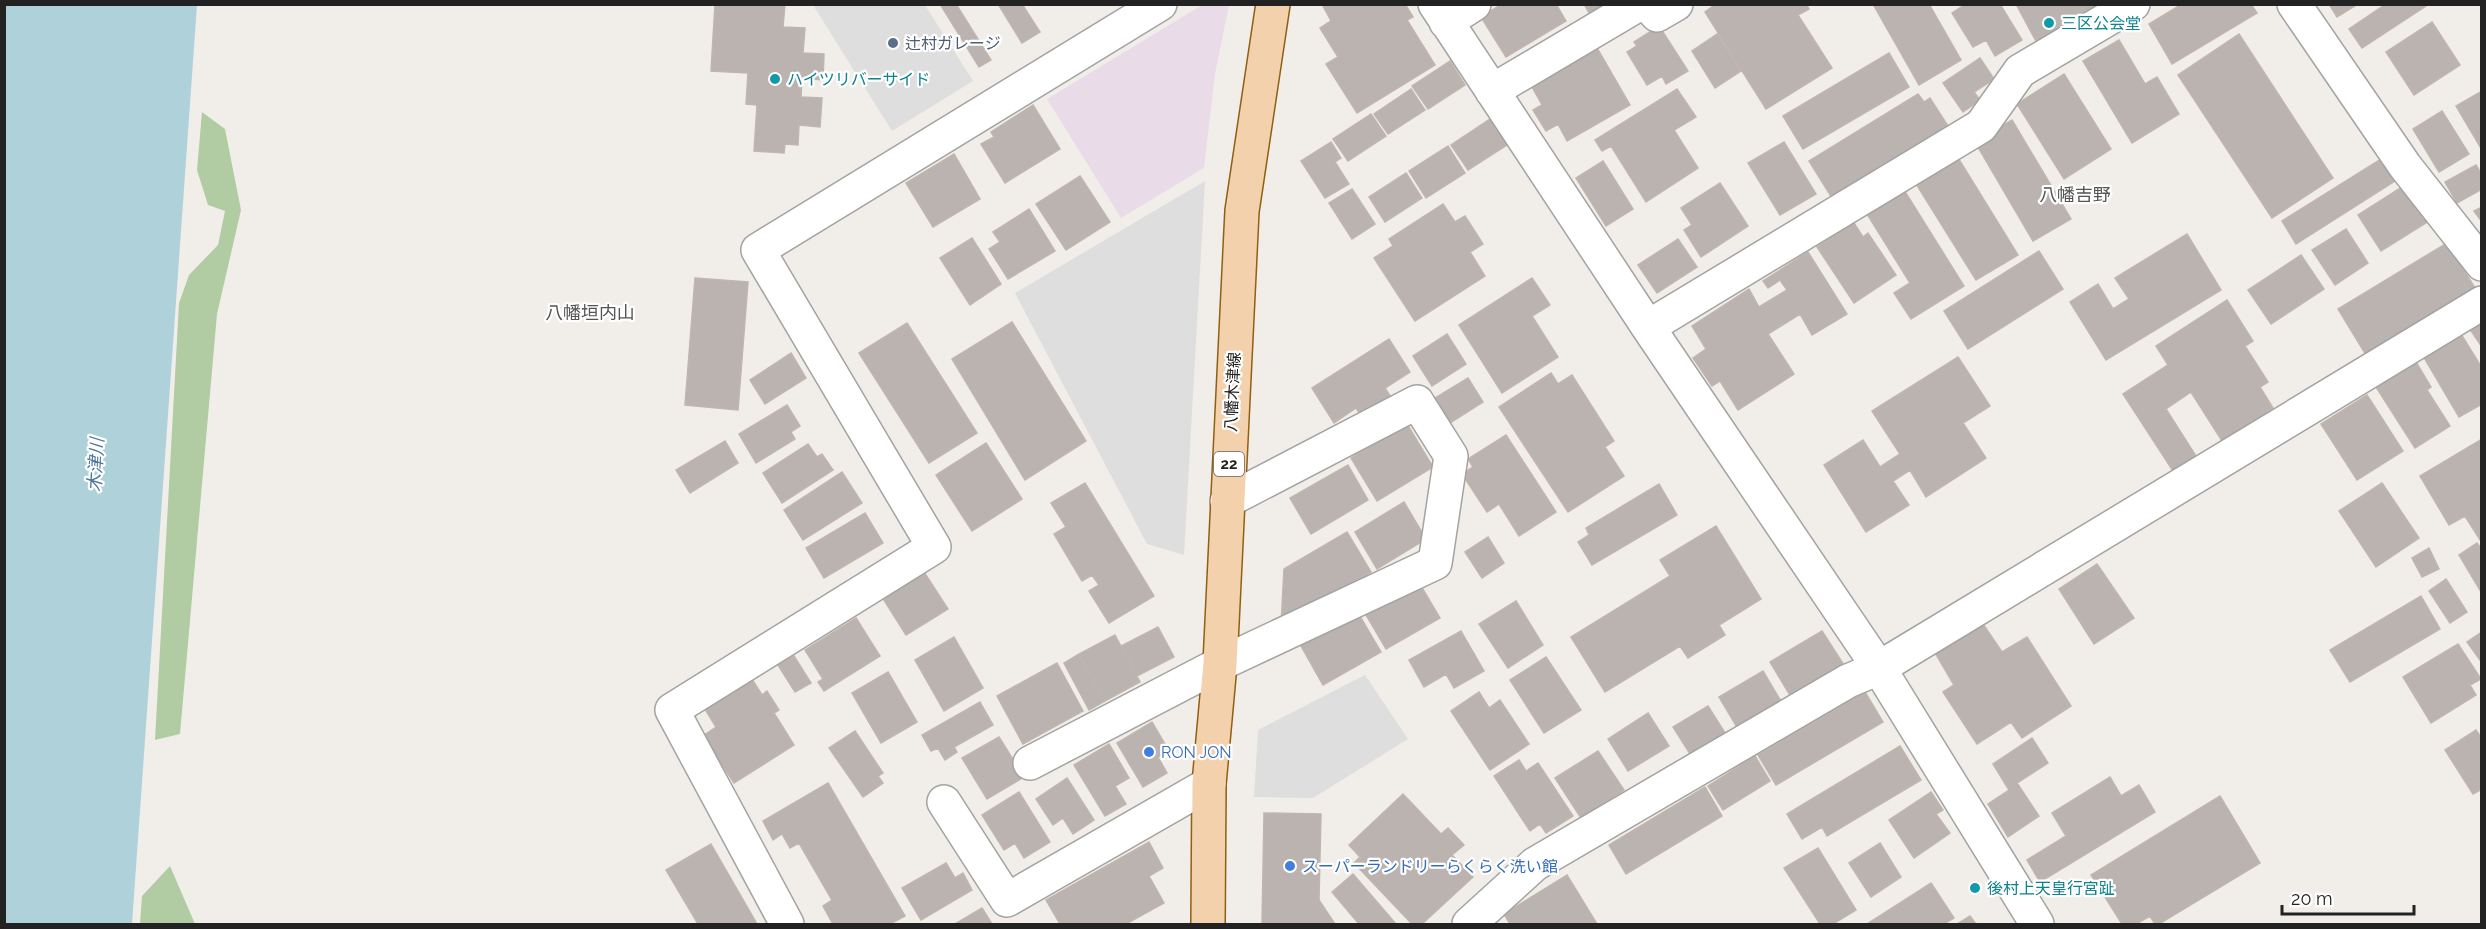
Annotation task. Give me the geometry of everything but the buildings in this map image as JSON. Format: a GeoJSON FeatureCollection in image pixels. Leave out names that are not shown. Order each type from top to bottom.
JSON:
{"type":"FeatureCollection","features":[{"type":"Feature","properties":{"kind":"main road","name":"八幡木津線"},"geometry":{"type":"LineString","coordinates":[[1208,924],[1209,784],[1220,664],[1242,212],[1273,4]]}},
{"type":"Feature","properties":{"kind":"street"},"geometry":{"type":"LineString","coordinates":[[787,924],[672,710],[934,547],[758,250],[1160,4]]}},
{"type":"Feature","properties":{"kind":"street"},"geometry":{"type":"LineString","coordinates":[[1474,4],[1441,13],[1648,327],[1879,668],[2037,924]]}},
{"type":"Feature","properties":{"kind":"street"},"geometry":{"type":"LineString","coordinates":[[1492,91],[1639,4]]}},
{"type":"Feature","properties":{"kind":"street"},"geometry":{"type":"LineString","coordinates":[[1647,4],[1657,15],[1676,4]]}},
{"type":"Feature","properties":{"kind":"street"},"geometry":{"type":"LineString","coordinates":[[1648,327],[1981,126],[2020,71],[2133,4]]}},
{"type":"Feature","properties":{"kind":"street"},"geometry":{"type":"LineString","coordinates":[[2294,4],[2404,166],[2481,264]]}},
{"type":"Feature","properties":{"kind":"street"},"geometry":{"type":"LineString","coordinates":[[1469,924],[1535,864],[1848,681],[1879,668],[2481,303]]}},
{"type":"Feature","properties":{"kind":"street"},"geometry":{"type":"LineString","coordinates":[[1030,763],[1220,664],[1435,563],[1451,456],[1417,402],[1227,501]]}},
{"type":"Feature","properties":{"kind":"street"},"geometry":{"type":"LineString","coordinates":[[944,802],[1007,900],[1209,784]]}},
{"type":"Feature","properties":{"kind":"shaded area","name":"辻村ガレージ"},"geometry":{"type":"Polygon","coordinates":[[[813,5],[925,5],[973,81],[892,131],[813,5]]]}},
{"type":"Feature","properties":{"kind":"shaded area"},"geometry":{"type":"Polygon","coordinates":[[[1202,5],[1229,5],[1215,74],[1204,168],[1121,218],[1047,99],[1202,5]]]}},
{"type":"Feature","properties":{"kind":"shaded area"},"geometry":{"type":"Polygon","coordinates":[[[1205,181],[1184,555],[1147,544],[1015,293],[1205,181]]]}},
{"type":"Feature","properties":{"kind":"shaded area"},"geometry":{"type":"Polygon","coordinates":[[[1365,675],[1408,739],[1313,798],[1254,797],[1258,730],[1365,675]]]}},
{"type":"Feature","properties":{"kind":"green space"},"geometry":{"type":"Polygon","coordinates":[[[202,112],[225,129],[241,210],[217,314],[180,734],[155,740],[179,303],[189,275],[218,245],[225,211],[208,205],[197,170],[202,112]]]}},
{"type":"Feature","properties":{"kind":"green space"},"geometry":{"type":"Polygon","coordinates":[[[170,866],[195,924],[140,924],[142,896],[170,866]]]}},
{"type":"Feature","properties":{"kind":"water","name":"木津川"},"geometry":{"type":"Polygon","coordinates":[[[5,4],[197,5],[132,924],[5,924],[5,4]]]}},
{"type":"Feature","properties":{"kind":"place","name":"三区公会堂"},"geometry":{"type":"Point","coordinates":[2049,23]}},
{"type":"Feature","properties":{"kind":"place","name":"辻村ガレージ"},"geometry":{"type":"Point","coordinates":[893,43]}},
{"type":"Feature","properties":{"kind":"place","name":"ハイツリバーサイド"},"geometry":{"type":"Point","coordinates":[775,79]}},
{"type":"Feature","properties":{"kind":"place","name":"RON JON"},"geometry":{"type":"Point","coordinates":[1149,752]}},
{"type":"Feature","properties":{"kind":"place","name":"スーパーランドリーらくらく洗い館"},"geometry":{"type":"Point","coordinates":[1290,866]}},
{"type":"Feature","properties":{"kind":"place","name":"後村上天皇行宮趾"},"geometry":{"type":"Point","coordinates":[1975,888]}},
{"type":"Feature","properties":{"kind":"district","name":"八幡吉野"},"geometry":{"type":"Point","coordinates":[2075,195]}},
{"type":"Feature","properties":{"kind":"district","name":"八幡垣内山"},"geometry":{"type":"Point","coordinates":[590,313]}}]}
